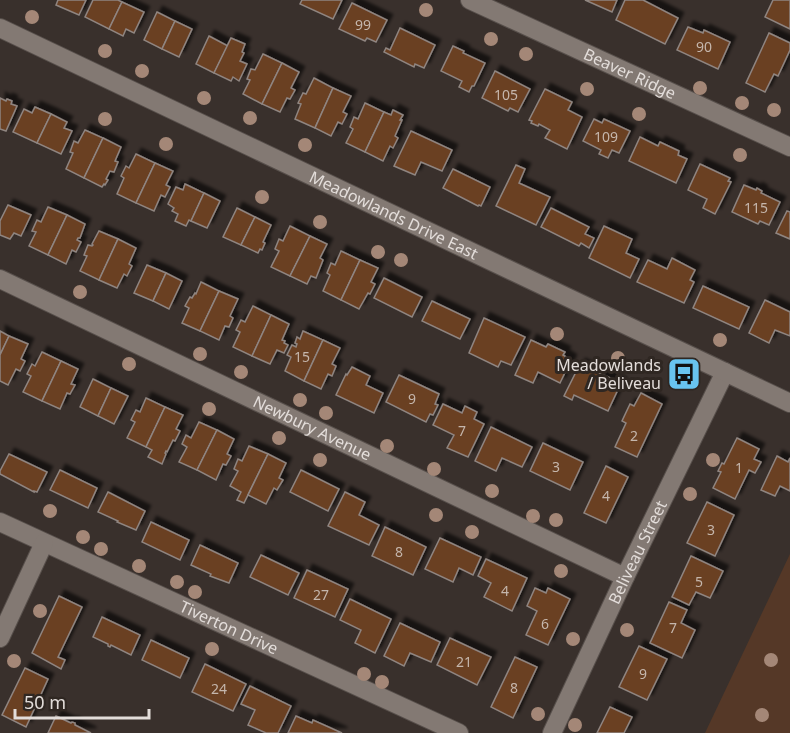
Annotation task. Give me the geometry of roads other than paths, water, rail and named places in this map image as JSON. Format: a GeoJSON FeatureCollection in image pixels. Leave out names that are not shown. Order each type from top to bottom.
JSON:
{"type":"FeatureCollection","features":[{"type":"Feature","properties":{"kind":"street","name":"Beaver Ridge"},"geometry":{"type":"LineString","coordinates":[[470,0],[788,139]]}},
{"type":"Feature","properties":{"kind":"street","name":"Meadowlands Drive East"},"geometry":{"type":"LineString","coordinates":[[0,28],[790,403]]}},
{"type":"Feature","properties":{"kind":"street","name":"Newbury Avenue"},"geometry":{"type":"LineString","coordinates":[[0,279],[625,577]]}},
{"type":"Feature","properties":{"kind":"street","name":"Beliveau Street"},"geometry":{"type":"LineString","coordinates":[[552,733],[725,372]]}},
{"type":"Feature","properties":{"kind":"street","name":"Tiverton Drive"},"geometry":{"type":"LineString","coordinates":[[0,522],[459,733]]}},
{"type":"Feature","properties":{"kind":"street"},"geometry":{"type":"LineString","coordinates":[[0,638],[44,543]]}},
{"type":"Feature","properties":{"kind":"place","name":"Meadowlands / Beliveau"},"geometry":{"type":"Point","coordinates":[684,374]}}]}
